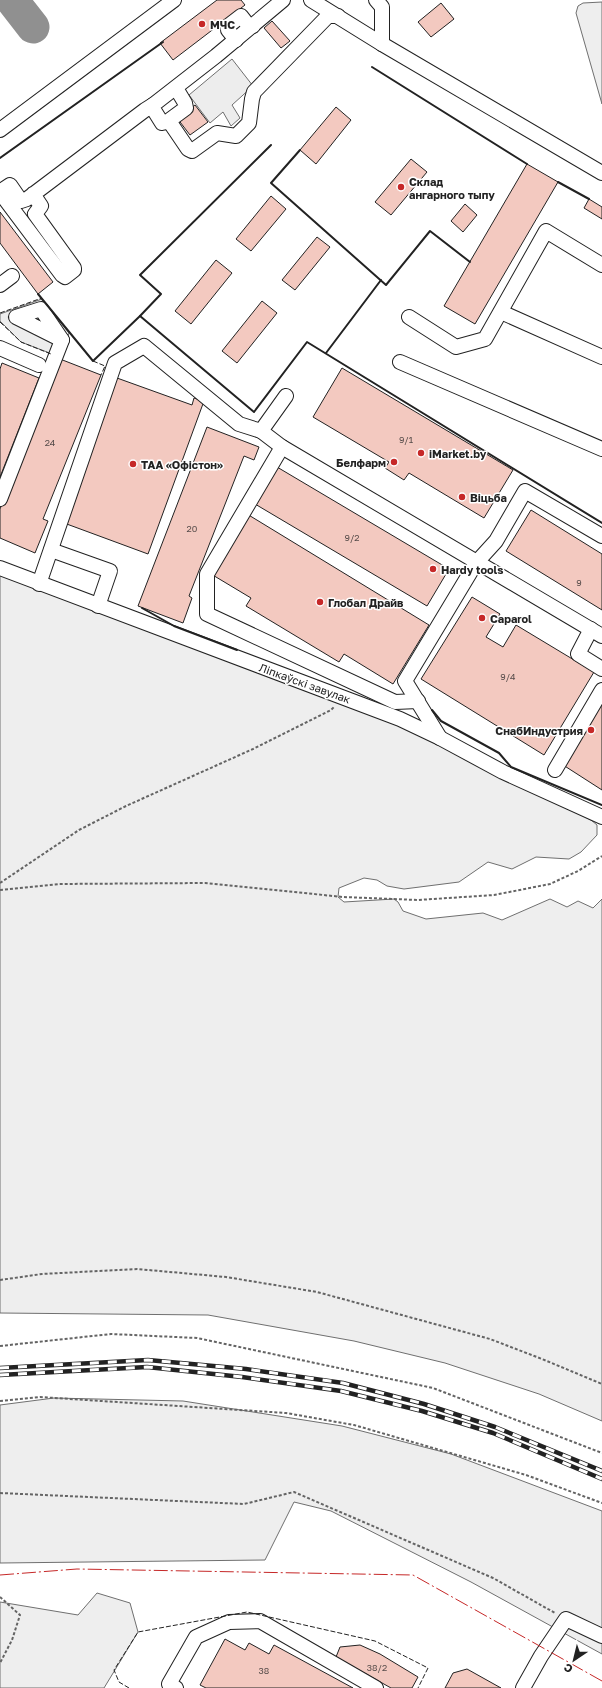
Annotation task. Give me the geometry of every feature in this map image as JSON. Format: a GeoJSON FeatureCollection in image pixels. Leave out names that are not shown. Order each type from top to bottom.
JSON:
{"type":"FeatureCollection","features":[{"type":"Feature","properties":{"kind":"street"},"geometry":{"type":"LineString","coordinates":[[0,130],[174,0]]}},
{"type":"Feature","properties":{"kind":"street"},"geometry":{"type":"LineString","coordinates":[[34,194],[41,206],[35,214],[74,269],[65,277],[2,195],[1,191],[10,185],[23,201],[34,194],[144,110],[153,106],[236,40],[283,0]]}},
{"type":"Feature","properties":{"kind":"street"},"geometry":{"type":"LineString","coordinates":[[311,0],[382,44],[602,173]]}},
{"type":"Feature","properties":{"kind":"street"},"geometry":{"type":"LineString","coordinates":[[376,0],[382,7],[382,44]]}},
{"type":"Feature","properties":{"kind":"street"},"geometry":{"type":"LineString","coordinates":[[169,121],[188,149],[192,151],[217,133],[236,136],[249,123],[254,92],[328,16],[338,16]]}},
{"type":"Feature","properties":{"kind":"street"},"geometry":{"type":"LineString","coordinates":[[153,106],[152,110],[161,122],[165,124],[186,108],[185,103],[176,88]]}},
{"type":"Feature","properties":{"kind":"street"},"geometry":{"type":"LineString","coordinates":[[409,317],[456,347],[485,339],[546,232],[602,265]]}},
{"type":"Feature","properties":{"kind":"street"},"geometry":{"type":"LineString","coordinates":[[0,285],[12,276]]}},
{"type":"Feature","properties":{"kind":"street"},"geometry":{"type":"LineString","coordinates":[[501,312],[602,356]]}},
{"type":"Feature","properties":{"kind":"street"},"geometry":{"type":"LineString","coordinates":[[0,499],[62,340]]}},
{"type":"Feature","properties":{"kind":"street"},"geometry":{"type":"LineString","coordinates":[[39,584],[115,363],[144,346],[239,424],[261,431],[282,447],[596,633],[578,654],[602,668]]}},
{"type":"Feature","properties":{"kind":"street"},"geometry":{"type":"LineString","coordinates":[[0,348],[39,365]]}},
{"type":"Feature","properties":{"kind":"street"},"geometry":{"type":"LineString","coordinates":[[400,362],[602,449]]}},
{"type":"Feature","properties":{"kind":"street"},"geometry":{"type":"LineString","coordinates":[[261,431],[286,396]]}},
{"type":"Feature","properties":{"kind":"street"},"geometry":{"type":"LineString","coordinates":[[282,447],[207,574],[207,614],[395,702],[418,701]]}},
{"type":"Feature","properties":{"kind":"street"},"geometry":{"type":"LineString","coordinates":[[440,738],[405,681],[476,563],[496,540],[525,491],[602,536]]}},
{"type":"Feature","properties":{"kind":"street"},"geometry":{"type":"LineString","coordinates":[[51,550],[110,571],[98,606]]}},
{"type":"Feature","properties":{"kind":"street","name":"Ліпкаўскі завулак"},"geometry":{"type":"LineString","coordinates":[[0,568],[400,719],[440,738],[503,772],[602,817]]}},
{"type":"Feature","properties":{"kind":"street"},"geometry":{"type":"LineString","coordinates":[[554,770],[602,690]]}},
{"type":"Feature","properties":{"kind":"street"},"geometry":{"type":"LineString","coordinates":[[523,1688],[541,1656],[566,1619],[602,1636]]}},
{"type":"Feature","properties":{"kind":"street"},"geometry":{"type":"LineString","coordinates":[[176,1688],[169,1684],[196,1637],[229,1622],[260,1621],[376,1688]]}},
{"type":"Feature","properties":{"kind":"path"},"geometry":{"type":"LineString","coordinates":[[0,883],[79,830],[126,806],[253,749],[331,710],[343,697]]}},
{"type":"Feature","properties":{"kind":"path"},"geometry":{"type":"LineString","coordinates":[[0,890],[60,884],[205,883],[343,897],[418,900],[494,895],[550,884],[578,871],[602,856]]}},
{"type":"Feature","properties":{"kind":"path"},"geometry":{"type":"LineString","coordinates":[[0,1280],[42,1274],[137,1269],[226,1277],[317,1292],[490,1339],[602,1384]]}},
{"type":"Feature","properties":{"kind":"path"},"geometry":{"type":"LineString","coordinates":[[0,1346],[111,1334],[197,1338],[433,1388],[602,1453]]}},
{"type":"Feature","properties":{"kind":"path"},"geometry":{"type":"LineString","coordinates":[[0,1401],[40,1397],[286,1413],[354,1425],[526,1476],[602,1503]]}},
{"type":"Feature","properties":{"kind":"path"},"geometry":{"type":"LineString","coordinates":[[0,1493],[244,1504],[294,1492],[494,1578],[566,1619]]}},
{"type":"Feature","properties":{"kind":"path"},"geometry":{"type":"LineString","coordinates":[[0,1597],[20,1615],[12,1640],[0,1663]]}},
{"type":"Feature","properties":{"kind":"shaded area"},"geometry":{"type":"Polygon","coordinates":[[[602,2],[602,104],[576,13],[578,6],[583,3],[602,2]]]}},
{"type":"Feature","properties":{"kind":"shaded area"},"geometry":{"type":"Polygon","coordinates":[[[232,59],[253,86],[232,105],[240,118],[231,126],[223,112],[210,123],[189,95],[232,59]]]}},
{"type":"Feature","properties":{"kind":"shaded area"},"geometry":{"type":"Polygon","coordinates":[[[42,299],[69,333],[60,357],[21,342],[0,321],[0,314],[42,299]]]}},
{"type":"Feature","properties":{"kind":"shaded area"},"geometry":{"type":"Polygon","coordinates":[[[0,572],[422,733],[591,820],[597,825],[597,835],[581,852],[569,859],[536,857],[512,869],[488,862],[459,882],[404,889],[387,886],[377,880],[364,878],[339,888],[338,897],[344,902],[394,899],[398,902],[403,911],[426,919],[483,913],[502,920],[550,899],[567,907],[578,901],[593,908],[602,899],[602,1421],[539,1394],[445,1363],[354,1341],[208,1315],[0,1313],[0,572]]]}},
{"type":"Feature","properties":{"kind":"shaded area"},"geometry":{"type":"Polygon","coordinates":[[[54,1398],[183,1401],[342,1426],[451,1454],[602,1511],[602,1654],[471,1582],[331,1511],[294,1502],[265,1560],[0,1563],[0,1405],[54,1398]]]}},
{"type":"Feature","properties":{"kind":"shaded area"},"geometry":{"type":"Polygon","coordinates":[[[97,1593],[130,1603],[138,1632],[104,1688],[0,1688],[0,1602],[78,1615],[97,1593]]]}},
{"type":"Feature","properties":{"kind":"building","name":"МЧС"},"geometry":{"type":"Polygon","coordinates":[[[217,0],[241,0],[245,5],[173,60],[160,43],[217,0]]]}},
{"type":"Feature","properties":{"kind":"building"},"geometry":{"type":"Polygon","coordinates":[[[441,3],[454,19],[431,37],[418,22],[441,3]]]}},
{"type":"Feature","properties":{"kind":"building"},"geometry":{"type":"Polygon","coordinates":[[[272,21],[290,41],[281,48],[264,28],[272,21]]]}},
{"type":"Feature","properties":{"kind":"building"},"geometry":{"type":"Polygon","coordinates":[[[195,105],[208,122],[190,135],[177,118],[195,105]]]}},
{"type":"Feature","properties":{"kind":"building"},"geometry":{"type":"Polygon","coordinates":[[[336,107],[351,120],[316,164],[300,150],[336,107]]]}},
{"type":"Feature","properties":{"kind":"building","name":"Склад ангарного тыпу"},"geometry":{"type":"Polygon","coordinates":[[[411,159],[427,172],[391,215],[375,202],[411,159]]]}},
{"type":"Feature","properties":{"kind":"building"},"geometry":{"type":"Polygon","coordinates":[[[527,164],[558,182],[475,324],[444,306],[527,164]]]}},
{"type":"Feature","properties":{"kind":"building"},"geometry":{"type":"Polygon","coordinates":[[[271,196],[286,209],[251,251],[236,239],[271,196]]]}},
{"type":"Feature","properties":{"kind":"building"},"geometry":{"type":"Polygon","coordinates":[[[589,199],[602,207],[602,219],[584,208],[589,199]]]}},
{"type":"Feature","properties":{"kind":"building"},"geometry":{"type":"Polygon","coordinates":[[[465,204],[477,215],[463,232],[451,221],[465,204]]]}},
{"type":"Feature","properties":{"kind":"building"},"geometry":{"type":"Polygon","coordinates":[[[0,212],[53,282],[38,294],[0,243],[0,212]]]}},
{"type":"Feature","properties":{"kind":"building"},"geometry":{"type":"Polygon","coordinates":[[[317,237],[330,247],[295,290],[282,280],[317,237]]]}},
{"type":"Feature","properties":{"kind":"building"},"geometry":{"type":"Polygon","coordinates":[[[216,260],[232,273],[191,324],[175,311],[216,260]]]}},
{"type":"Feature","properties":{"kind":"building"},"geometry":{"type":"Polygon","coordinates":[[[262,301],[277,313],[237,363],[222,351],[262,301]]]}},
{"type":"Feature","properties":{"kind":"building"},"geometry":{"type":"Polygon","coordinates":[[[60,359],[101,375],[43,519],[48,521],[35,553],[0,538],[0,509],[60,359]]]}},
{"type":"Feature","properties":{"kind":"building"},"geometry":{"type":"Polygon","coordinates":[[[2,363],[39,378],[0,477],[0,369],[2,363]]]}},
{"type":"Feature","properties":{"kind":"building"},"geometry":{"type":"Polygon","coordinates":[[[342,368],[513,470],[484,518],[409,473],[404,480],[385,468],[389,462],[313,417],[342,368]]]}},
{"type":"Feature","properties":{"kind":"building","name":"ТАА «Офістон»"},"geometry":{"type":"Polygon","coordinates":[[[117,378],[192,405],[194,398],[204,401],[148,554],[64,523],[117,378]]]}},
{"type":"Feature","properties":{"kind":"building"},"geometry":{"type":"Polygon","coordinates":[[[207,427],[259,447],[254,460],[244,456],[189,596],[192,598],[183,623],[138,606],[207,427]]]}},
{"type":"Feature","properties":{"kind":"building"},"geometry":{"type":"Polygon","coordinates":[[[277,467],[449,569],[427,606],[255,504],[277,467]]]}},
{"type":"Feature","properties":{"kind":"building"},"geometry":{"type":"Polygon","coordinates":[[[531,510],[602,554],[602,610],[506,551],[531,510]]]}},
{"type":"Feature","properties":{"kind":"building","name":"Глобал Драйв"},"geometry":{"type":"Polygon","coordinates":[[[247,514],[429,625],[393,684],[344,654],[339,662],[246,606],[251,598],[211,574],[247,514]]]}},
{"type":"Feature","properties":{"kind":"building"},"geometry":{"type":"Polygon","coordinates":[[[472,597],[500,614],[486,637],[503,647],[516,625],[594,672],[544,755],[421,679],[472,597]]]}},
{"type":"Feature","properties":{"kind":"building","name":"СнабИндустрия"},"geometry":{"type":"Polygon","coordinates":[[[602,697],[602,790],[560,763],[602,697]]]}},
{"type":"Feature","properties":{"kind":"building"},"geometry":{"type":"Polygon","coordinates":[[[225,1639],[245,1650],[249,1643],[269,1654],[274,1645],[353,1688],[206,1688],[200,1685],[225,1639]]]}},
{"type":"Feature","properties":{"kind":"building"},"geometry":{"type":"Polygon","coordinates":[[[360,1645],[380,1654],[418,1677],[412,1688],[391,1688],[336,1657],[340,1647],[360,1645]]]}},
{"type":"Feature","properties":{"kind":"building"},"geometry":{"type":"Polygon","coordinates":[[[467,1669],[501,1688],[445,1688],[453,1673],[467,1669]]]}},
{"type":"Feature","properties":{"kind":"taxiway"},"geometry":{"type":"LineString","coordinates":[[12,0],[33,27]]}},
{"type":"Feature","properties":{"kind":"railway"},"geometry":{"type":"LineString","coordinates":[[0,1368],[148,1360],[246,1369],[343,1383],[424,1404],[495,1427],[602,1471]]}},
{"type":"Feature","properties":{"kind":"railway"},"geometry":{"type":"LineString","coordinates":[[0,1375],[147,1367],[242,1377],[341,1391],[422,1411],[493,1433],[602,1479]]}},
{"type":"Feature","properties":{"kind":"fence"},"geometry":{"type":"LineString","coordinates":[[0,313],[42,298]]}},
{"type":"Feature","properties":{"kind":"fence"},"geometry":{"type":"LineString","coordinates":[[0,322],[21,342],[51,354]]}},
{"type":"Feature","properties":{"kind":"fence"},"geometry":{"type":"LineString","coordinates":[[93,361],[105,366],[101,375]]}},
{"type":"Feature","properties":{"kind":"fence"},"geometry":{"type":"LineString","coordinates":[[129,1688],[119,1682],[114,1670],[138,1632],[247,1612],[375,1641],[428,1668],[418,1688]]}},
{"type":"Feature","properties":{"kind":"wall"},"geometry":{"type":"LineString","coordinates":[[0,158],[163,42]]}},
{"type":"Feature","properties":{"kind":"wall"},"geometry":{"type":"LineString","coordinates":[[372,67],[527,164]]}},
{"type":"Feature","properties":{"kind":"wall"},"geometry":{"type":"LineString","coordinates":[[140,316],[161,294],[140,275],[271,145]]}},
{"type":"Feature","properties":{"kind":"wall"},"geometry":{"type":"LineString","coordinates":[[300,150],[271,183],[386,285],[430,231],[470,262]]}},
{"type":"Feature","properties":{"kind":"wall"},"geometry":{"type":"LineString","coordinates":[[558,182],[589,199]]}},
{"type":"Feature","properties":{"kind":"wall"},"geometry":{"type":"LineString","coordinates":[[326,353],[381,280]]}},
{"type":"Feature","properties":{"kind":"wall"},"geometry":{"type":"LineString","coordinates":[[38,294],[93,361],[140,316],[254,412],[307,342],[602,523]]}},
{"type":"Feature","properties":{"kind":"wall"},"geometry":{"type":"LineString","coordinates":[[142,608],[174,626],[237,650]]}},
{"type":"Feature","properties":{"kind":"wall"},"geometry":{"type":"LineString","coordinates":[[432,710],[441,721],[499,753],[511,767],[602,805]]}},
{"type":"Feature","properties":{"kind":"power"},"geometry":{"type":"LineString","coordinates":[[0,1575],[77,1569],[413,1575],[602,1681]]}},
{"type":"Feature","properties":{"kind":"place","name":"МЧС"},"geometry":{"type":"Point","coordinates":[202,24]}},
{"type":"Feature","properties":{"kind":"place","name":"Склад ангарного тыпу"},"geometry":{"type":"Point","coordinates":[401,187]}},
{"type":"Feature","properties":{"kind":"place","name":"iMarket.by"},"geometry":{"type":"Point","coordinates":[421,453]}},
{"type":"Feature","properties":{"kind":"place","name":"Белфарм"},"geometry":{"type":"Point","coordinates":[394,462]}},
{"type":"Feature","properties":{"kind":"place","name":"ТАА «Офістон»"},"geometry":{"type":"Point","coordinates":[133,464]}},
{"type":"Feature","properties":{"kind":"place","name":"Віцьба"},"geometry":{"type":"Point","coordinates":[462,497]}},
{"type":"Feature","properties":{"kind":"place","name":"Hardy tools"},"geometry":{"type":"Point","coordinates":[433,569]}},
{"type":"Feature","properties":{"kind":"place","name":"Глобал Драйв"},"geometry":{"type":"Point","coordinates":[320,602]}},
{"type":"Feature","properties":{"kind":"place","name":"Caparol"},"geometry":{"type":"Point","coordinates":[482,618]}},
{"type":"Feature","properties":{"kind":"place","name":"СнабИндустрия"},"geometry":{"type":"Point","coordinates":[591,730]}}]}
